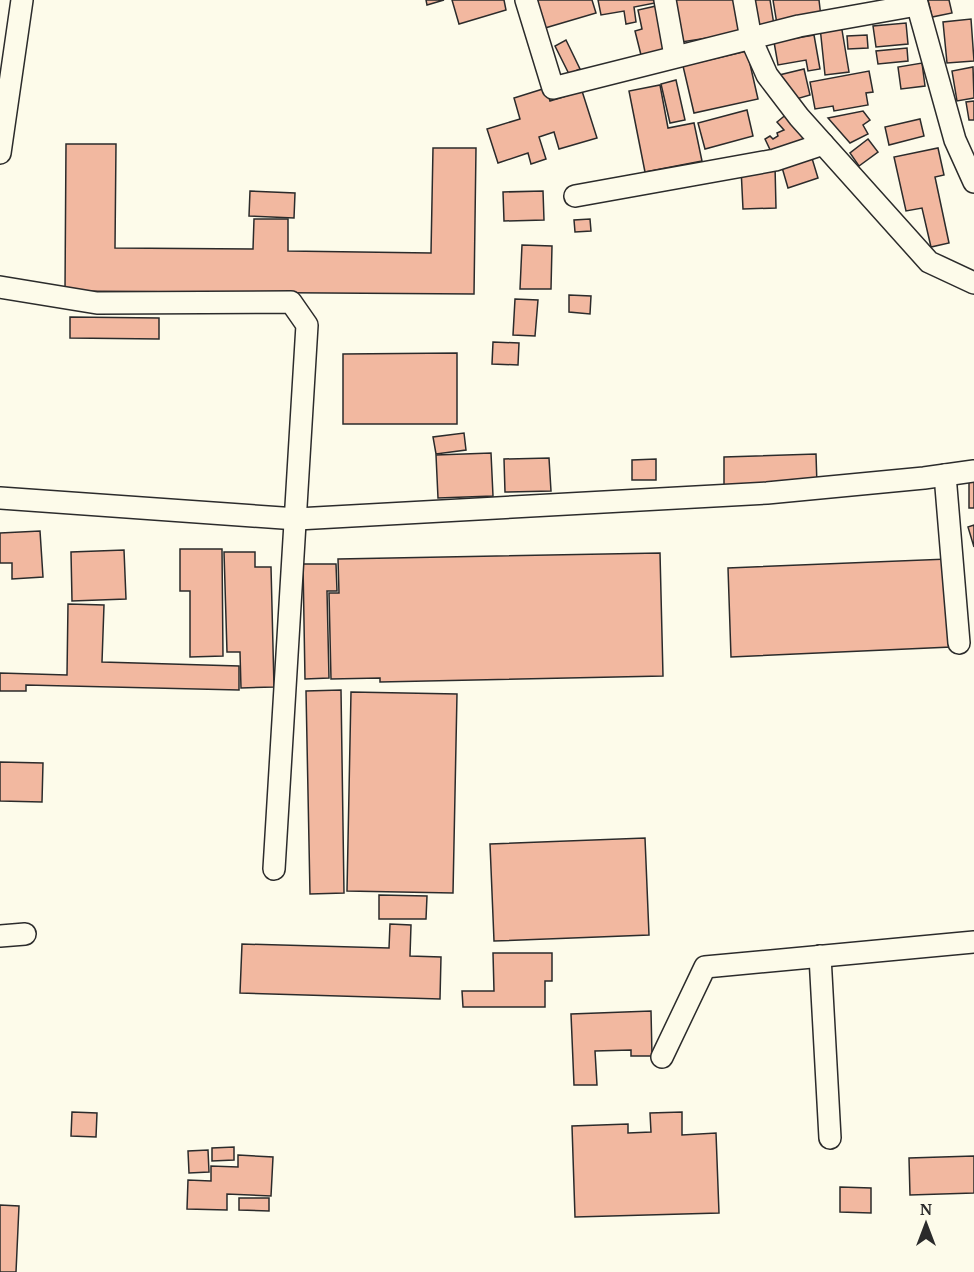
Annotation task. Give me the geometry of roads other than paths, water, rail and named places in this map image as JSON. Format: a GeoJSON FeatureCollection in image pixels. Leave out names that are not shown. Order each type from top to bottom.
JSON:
{"type":"FeatureCollection","features":[{"type":"Feature","properties":{"kind":"street"},"geometry":{"type":"LineString","coordinates":[[0,153],[22,0]]}},
{"type":"Feature","properties":{"kind":"street"},"geometry":{"type":"LineString","coordinates":[[526,0],[553,88],[675,56],[916,2],[955,140],[974,182]]}},
{"type":"Feature","properties":{"kind":"street"},"geometry":{"type":"LineString","coordinates":[[664,0],[675,56]]}},
{"type":"Feature","properties":{"kind":"street"},"geometry":{"type":"LineString","coordinates":[[744,0],[751,39],[767,75],[823,144],[929,262],[974,283]]}},
{"type":"Feature","properties":{"kind":"street"},"geometry":{"type":"LineString","coordinates":[[575,196],[776,160],[823,144]]}},
{"type":"Feature","properties":{"kind":"street"},"geometry":{"type":"LineString","coordinates":[[0,287],[97,303],[291,302],[307,325],[274,868]]}},
{"type":"Feature","properties":{"kind":"street"},"geometry":{"type":"LineString","coordinates":[[0,498],[297,519],[767,493],[974,471]]}},
{"type":"Feature","properties":{"kind":"street"},"geometry":{"type":"LineString","coordinates":[[945,475],[959,643]]}},
{"type":"Feature","properties":{"kind":"street"},"geometry":{"type":"LineString","coordinates":[[0,936],[25,934]]}},
{"type":"Feature","properties":{"kind":"street"},"geometry":{"type":"LineString","coordinates":[[662,1057],[705,967],[974,942]]}},
{"type":"Feature","properties":{"kind":"street"},"geometry":{"type":"LineString","coordinates":[[820,956],[830,1138]]}}]}
